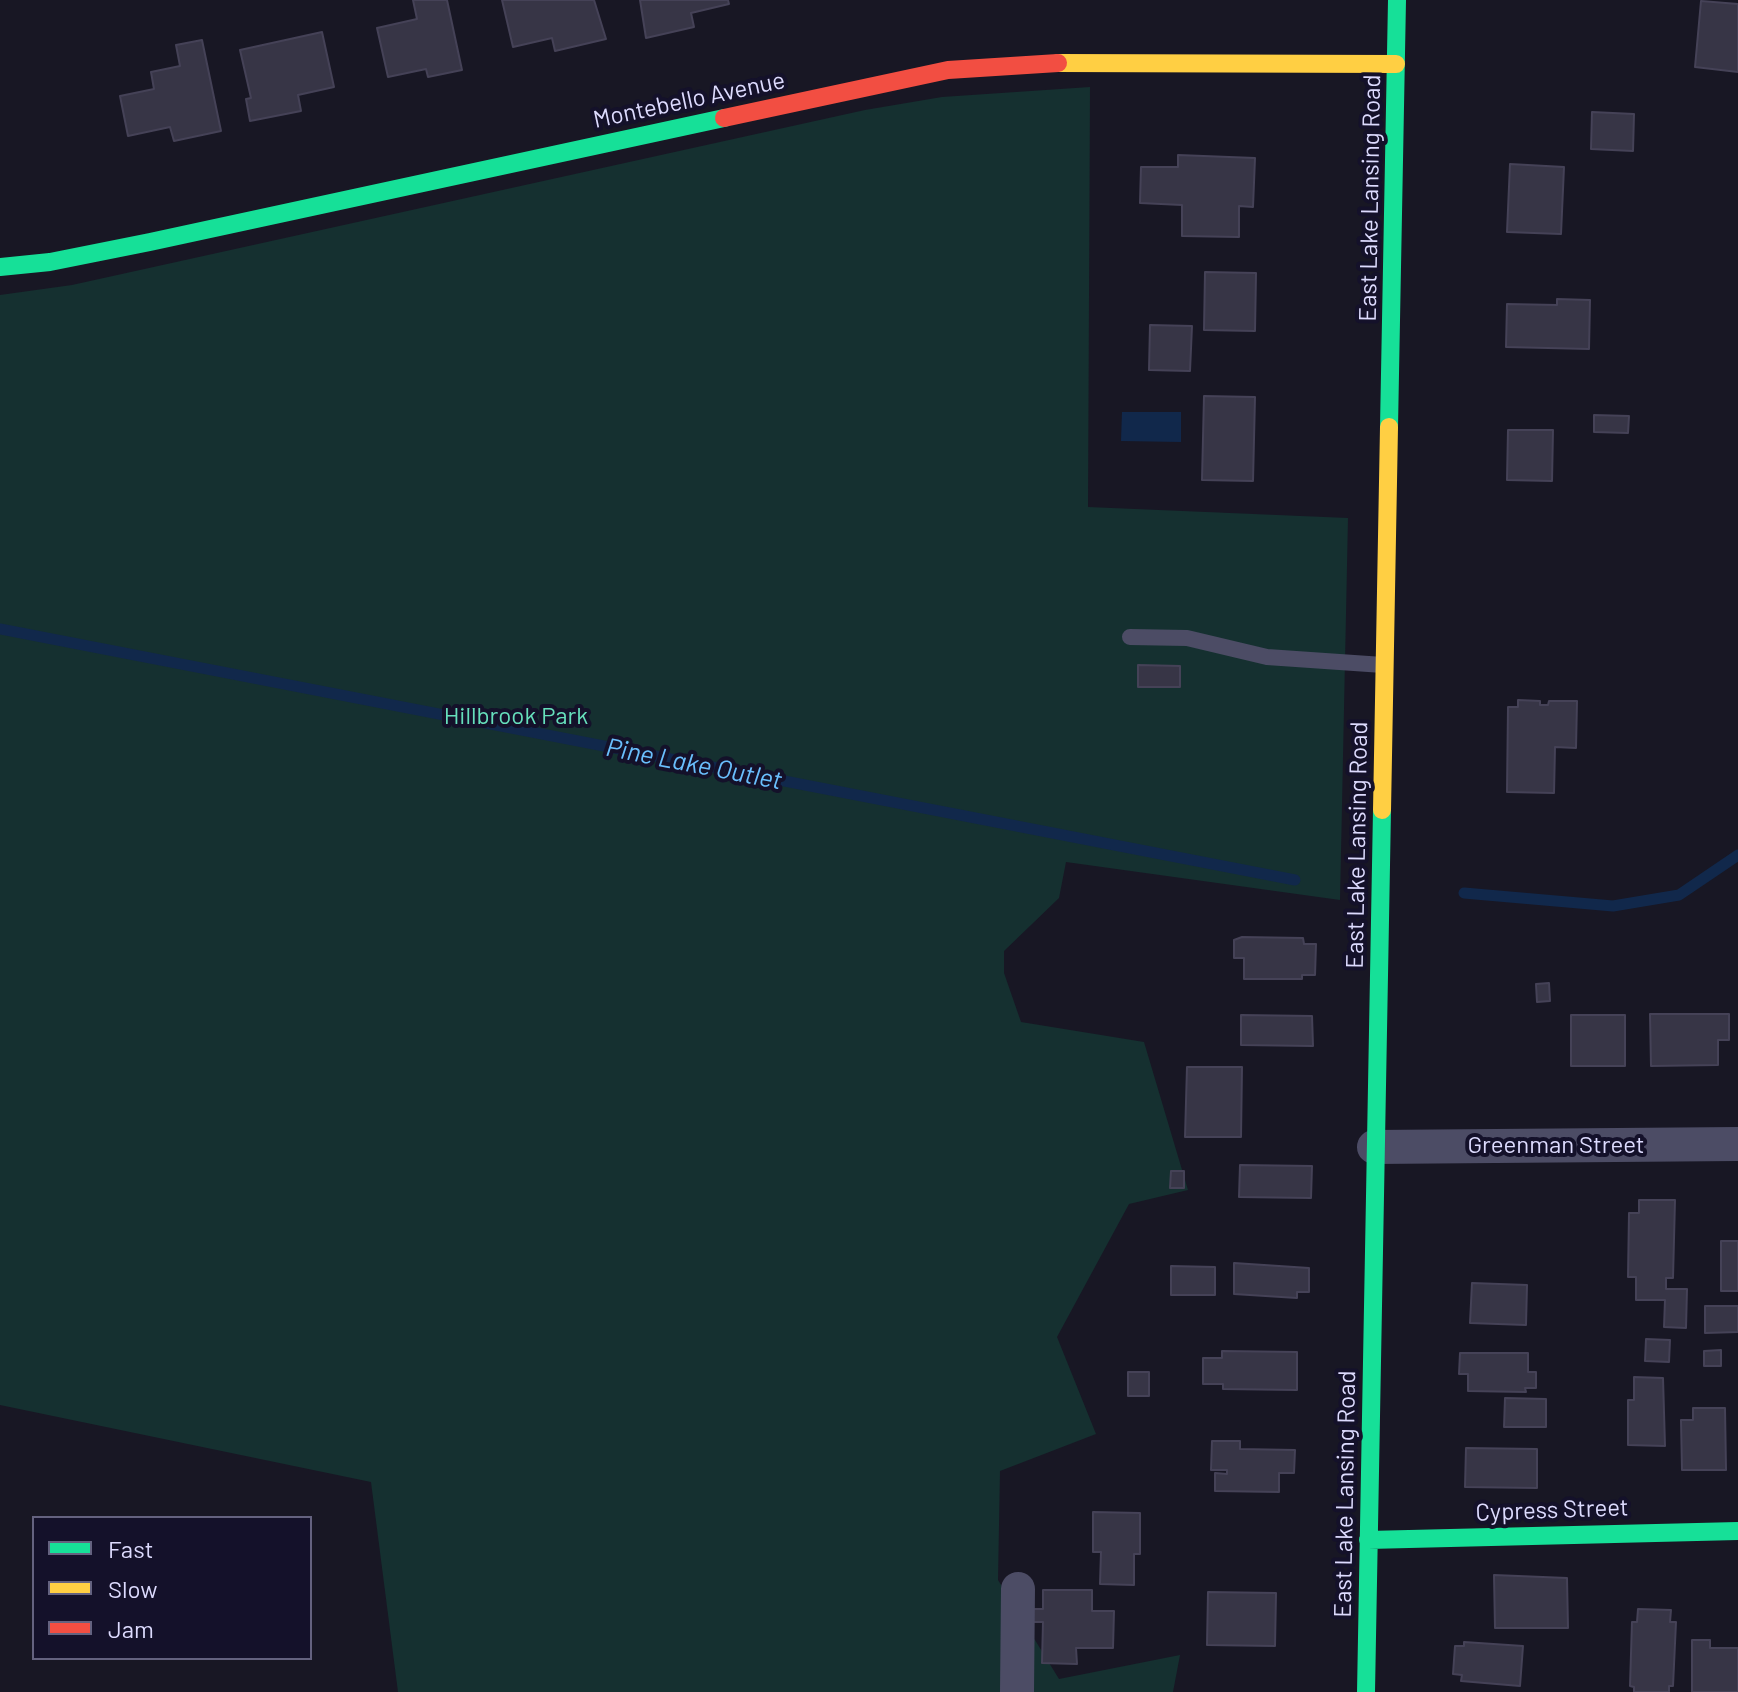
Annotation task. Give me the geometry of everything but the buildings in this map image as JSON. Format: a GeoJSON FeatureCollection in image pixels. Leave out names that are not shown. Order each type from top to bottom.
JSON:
{"type":"FeatureCollection","features":[{"type":"Feature","properties":{"kind":"street","name":"East Lake Lansing Road"},"geometry":{"type":"LineString","coordinates":[[1366,1692],[1397,0]]}},
{"type":"Feature","properties":{"kind":"street","name":"Montebello Avenue"},"geometry":{"type":"LineString","coordinates":[[0,267],[50,262],[150,242],[948,70],[1036,61],[1396,64]]}},
{"type":"Feature","properties":{"kind":"street","name":"Greenman Street"},"geometry":{"type":"LineString","coordinates":[[1374,1147],[1738,1144]]}},
{"type":"Feature","properties":{"kind":"street","name":"Cypress Street"},"geometry":{"type":"LineString","coordinates":[[1368,1540],[1626,1531],[1738,1531]]}},
{"type":"Feature","properties":{"kind":"street"},"geometry":{"type":"LineString","coordinates":[[1017,1692],[1018,1589]]}},
{"type":"Feature","properties":{"kind":"lane"},"geometry":{"type":"LineString","coordinates":[[1130,637],[1187,638],[1267,657],[1385,665]]}},
{"type":"Feature","properties":{"kind":"green space","name":"Hillbrook Park"},"geometry":{"type":"Polygon","coordinates":[[[1090,87],[1088,507],[1348,518],[1340,900],[1066,862],[1059,898],[1004,951],[1004,973],[1021,1022],[1144,1042],[1188,1190],[1129,1204],[1057,1337],[1096,1434],[1000,1471],[998,1580],[1059,1679],[1180,1655],[1173,1692],[398,1692],[371,1482],[0,1405],[0,295],[72,285],[865,110],[942,97],[1090,87]]]}},
{"type":"Feature","properties":{"kind":"water"},"geometry":{"type":"Polygon","coordinates":[[[1122,412],[1181,412],[1181,442],[1121,441],[1122,412]]]}},
{"type":"Feature","properties":{"kind":"waterway","name":"Pine Lake Outlet"},"geometry":{"type":"LineString","coordinates":[[0,629],[1295,880]]}},
{"type":"Feature","properties":{"kind":"waterway","name":"Pine Lake Outlet"},"geometry":{"type":"LineString","coordinates":[[1464,893],[1613,906],[1679,895],[1738,855]]}},
{"type":"Feature","properties":{"kind":"traffic: fast"},"geometry":{"type":"LineString","coordinates":[[1389,427],[1397,0]]}},
{"type":"Feature","properties":{"kind":"traffic: fast"},"geometry":{"type":"LineString","coordinates":[[0,267],[50,262],[150,242],[724,118]]}},
{"type":"Feature","properties":{"kind":"traffic: fast"},"geometry":{"type":"LineString","coordinates":[[1366,1692],[1382,810]]}},
{"type":"Feature","properties":{"kind":"traffic: fast"},"geometry":{"type":"LineString","coordinates":[[1368,1540],[1738,1531]]}},
{"type":"Feature","properties":{"kind":"traffic: slow"},"geometry":{"type":"LineString","coordinates":[[1058,63],[1396,64]]}},
{"type":"Feature","properties":{"kind":"traffic: slow"},"geometry":{"type":"LineString","coordinates":[[1382,810],[1389,427]]}},
{"type":"Feature","properties":{"kind":"traffic: jam"},"geometry":{"type":"LineString","coordinates":[[724,118],[948,70],[1058,63]]}}]}
